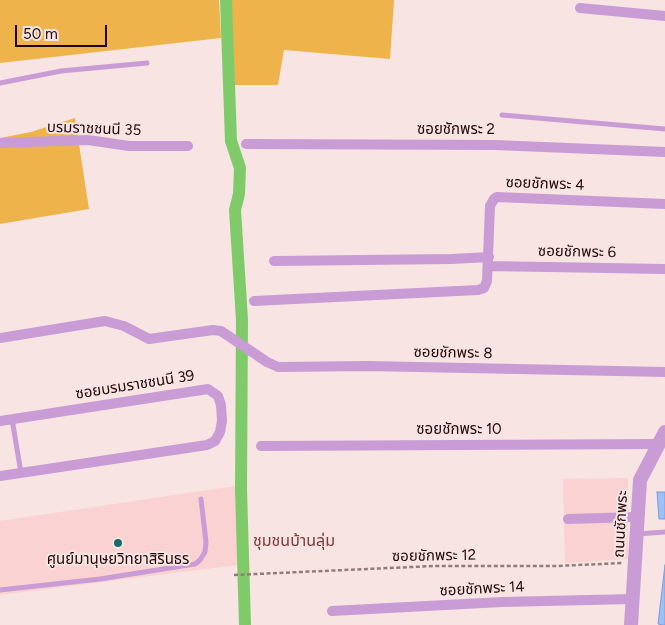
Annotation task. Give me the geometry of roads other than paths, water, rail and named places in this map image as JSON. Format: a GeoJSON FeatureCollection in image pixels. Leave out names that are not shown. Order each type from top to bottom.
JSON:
{"type":"FeatureCollection","features":[{"type":"Feature","properties":{"kind":"street"},"geometry":{"type":"LineString","coordinates":[[580,8],[665,16]]}},
{"type":"Feature","properties":{"kind":"street","name":"บรมราชชนนี 35"},"geometry":{"type":"LineString","coordinates":[[0,143],[88,140],[129,146],[188,146]]}},
{"type":"Feature","properties":{"kind":"street","name":"ซอยชักพระ 2"},"geometry":{"type":"LineString","coordinates":[[246,144],[495,145],[665,152]]}},
{"type":"Feature","properties":{"kind":"street","name":"ซอยชักพระ 4"},"geometry":{"type":"LineString","coordinates":[[488,262],[490,206],[497,197],[665,204]]}},
{"type":"Feature","properties":{"kind":"street","name":"ซอยชักพระ 6"},"geometry":{"type":"LineString","coordinates":[[274,261],[452,260],[665,269]]}},
{"type":"Feature","properties":{"kind":"street"},"geometry":{"type":"LineString","coordinates":[[254,302],[478,290],[486,286],[488,262]]}},
{"type":"Feature","properties":{"kind":"street","name":"ซอยชักพระ 8"},"geometry":{"type":"LineString","coordinates":[[0,338],[105,321],[116,323],[149,339],[212,330],[221,331],[267,362],[278,367],[377,366],[665,372]]}},
{"type":"Feature","properties":{"kind":"street","name":"ซอยบรมราชชนนี 39"},"geometry":{"type":"LineString","coordinates":[[0,421],[204,389],[213,391],[221,405],[222,421],[220,432],[215,441],[207,445],[0,476]]}},
{"type":"Feature","properties":{"kind":"street","name":"ถนนชักพระ"},"geometry":{"type":"LineString","coordinates":[[631,625],[637,534],[636,517],[640,480],[665,432]]}},
{"type":"Feature","properties":{"kind":"street","name":"ซอยชักพระ 10"},"geometry":{"type":"LineString","coordinates":[[261,446],[658,444]]}},
{"type":"Feature","properties":{"kind":"street"},"geometry":{"type":"LineString","coordinates":[[568,519],[636,517]]}},
{"type":"Feature","properties":{"kind":"street","name":"ซอยชักพระ 14"},"geometry":{"type":"LineString","coordinates":[[332,611],[502,602],[633,599]]}},
{"type":"Feature","properties":{"kind":"lane"},"geometry":{"type":"LineString","coordinates":[[0,83],[61,70],[146,63]]}},
{"type":"Feature","properties":{"kind":"lane"},"geometry":{"type":"LineString","coordinates":[[502,115],[665,129]]}},
{"type":"Feature","properties":{"kind":"lane"},"geometry":{"type":"LineString","coordinates":[[12,419],[21,473]]}},
{"type":"Feature","properties":{"kind":"lane"},"geometry":{"type":"LineString","coordinates":[[0,590],[100,579],[194,564],[200,560],[205,552],[206,542],[201,499]]}},
{"type":"Feature","properties":{"kind":"lane"},"geometry":{"type":"LineString","coordinates":[[637,534],[665,532]]}},
{"type":"Feature","properties":{"kind":"waterway"},"geometry":{"type":"LineString","coordinates":[[226,0],[231,141],[240,168],[239,194],[235,210],[242,320],[241,489],[245,625]]}},
{"type":"Feature","properties":{"kind":"place","name":"ศูนย์มานุษยวิทยาสิรินธร"},"geometry":{"type":"Point","coordinates":[118,543]}},
{"type":"Feature","properties":{"kind":"district","name":"ชุมชนบ้านลุ่ม"},"geometry":{"type":"Point","coordinates":[294,541]}}]}
